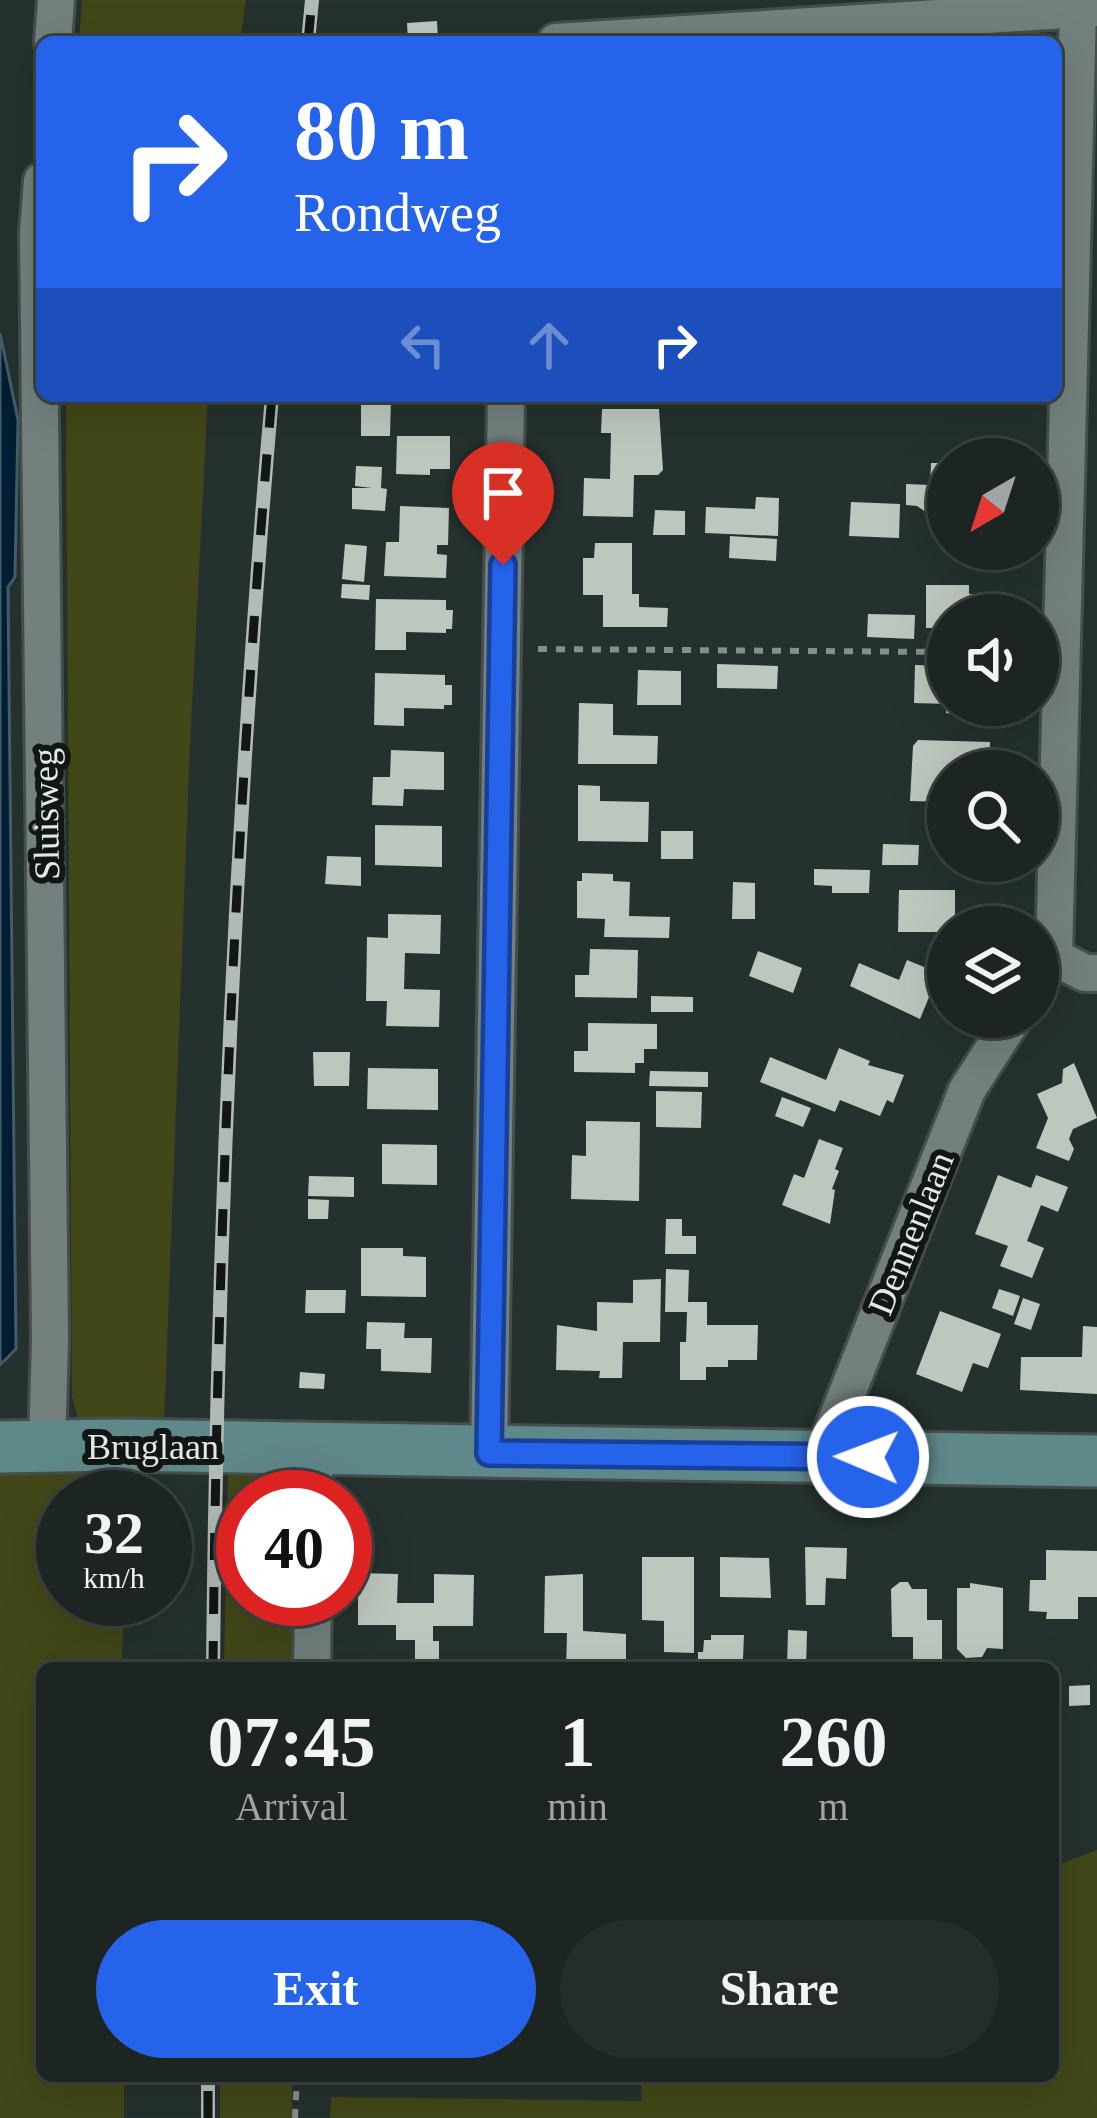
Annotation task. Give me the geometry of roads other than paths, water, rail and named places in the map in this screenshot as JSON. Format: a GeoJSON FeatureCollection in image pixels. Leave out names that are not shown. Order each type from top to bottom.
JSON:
{"type":"FeatureCollection","features":[{"type":"Feature","properties":{"kind":"street"},"geometry":{"type":"LineString","coordinates":[[53,36],[56,0]]}},
{"type":"Feature","properties":{"kind":"street"},"geometry":{"type":"LineString","coordinates":[[650,36],[1088,8],[1049,906]]}},
{"type":"Feature","properties":{"kind":"street","name":"Sluisweg"},"geometry":{"type":"LineString","coordinates":[[23,1447],[50,1340],[40,402]]}},
{"type":"Feature","properties":{"kind":"street"},"geometry":{"type":"LineString","coordinates":[[489,1453],[506,402]]}},
{"type":"Feature","properties":{"kind":"street"},"geometry":{"type":"LineString","coordinates":[[1059,970],[1097,973]]}},
{"type":"Feature","properties":{"kind":"street","name":"Dennenlaan"},"geometry":{"type":"LineString","coordinates":[[822,1457],[967,1090],[1000,1038]]}},
{"type":"Feature","properties":{"kind":"street","name":"Bruglaan"},"geometry":{"type":"LineString","coordinates":[[23,1447],[117,1444],[288,1470]]}},
{"type":"Feature","properties":{"kind":"street","name":"Bruglaan"},"geometry":{"type":"LineString","coordinates":[[347,1470],[489,1453],[1097,1461]]}},
{"type":"Feature","properties":{"kind":"street"},"geometry":{"type":"LineString","coordinates":[[312,1662],[313,1626]]}},
{"type":"Feature","properties":{"kind":"water"},"geometry":{"type":"Polygon","coordinates":[[[0,333],[18,420],[15,577],[8,587],[16,1349],[0,1365],[0,333]]]}},
{"type":"Feature","properties":{"kind":"railway"},"geometry":{"type":"LineString","coordinates":[[309,36],[312,0]]}},
{"type":"Feature","properties":{"kind":"railway"},"geometry":{"type":"LineString","coordinates":[[213,1662],[230,1031],[272,402]]}},
{"type":"Feature","properties":{"kind":"railway"},"geometry":{"type":"LineString","coordinates":[[208,2082],[208,2118]]}}]}
